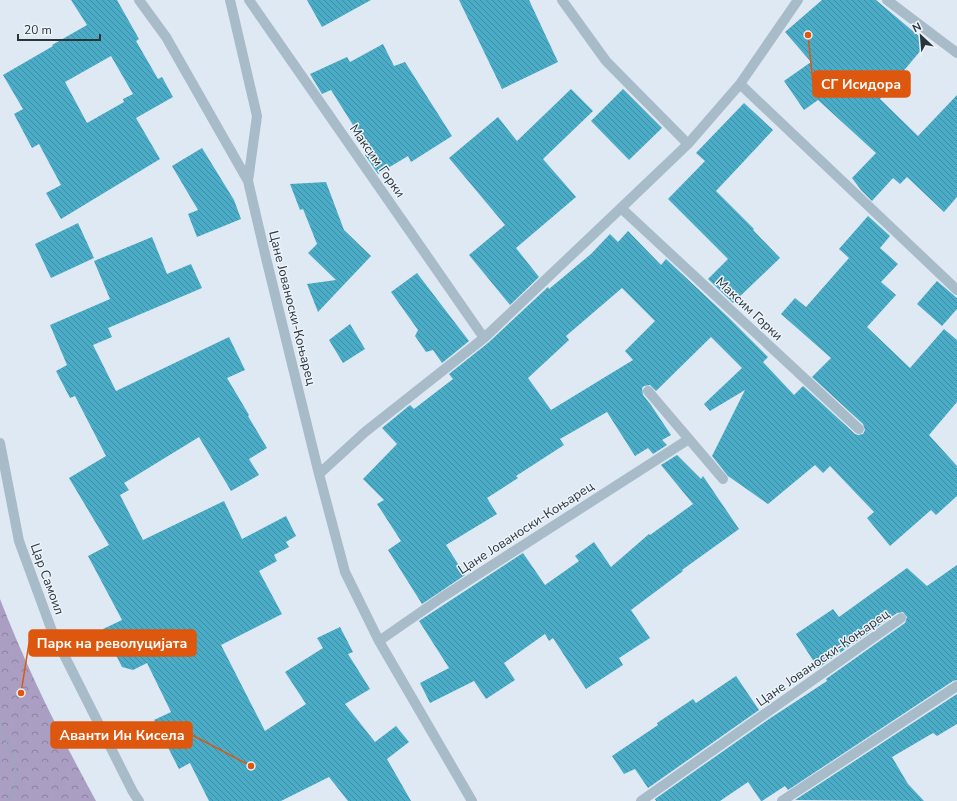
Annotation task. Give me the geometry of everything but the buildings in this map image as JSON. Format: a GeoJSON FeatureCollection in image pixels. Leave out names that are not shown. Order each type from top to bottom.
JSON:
{"type":"FeatureCollection","features":[{"type":"Feature","properties":{"kind":"street","name":"Цане Јованоски-Коњарец"},"geometry":{"type":"LineString","coordinates":[[139,0],[166,37],[248,180],[319,474],[345,572],[379,641],[472,801]]}},
{"type":"Feature","properties":{"kind":"street"},"geometry":{"type":"LineString","coordinates":[[230,0],[257,116],[248,180]]}},
{"type":"Feature","properties":{"kind":"street","name":"Максим Горки"},"geometry":{"type":"LineString","coordinates":[[249,0],[484,338]]}},
{"type":"Feature","properties":{"kind":"street"},"geometry":{"type":"LineString","coordinates":[[562,0],[606,61],[688,144]]}},
{"type":"Feature","properties":{"kind":"street"},"geometry":{"type":"LineString","coordinates":[[319,474],[365,432],[484,338],[688,144],[740,84],[798,0]]}},
{"type":"Feature","properties":{"kind":"street"},"geometry":{"type":"LineString","coordinates":[[888,0],[957,53]]}},
{"type":"Feature","properties":{"kind":"street"},"geometry":{"type":"LineString","coordinates":[[740,84],[957,290]]}},
{"type":"Feature","properties":{"kind":"street","name":"Максим Горки"},"geometry":{"type":"LineString","coordinates":[[621,208],[859,429]]}},
{"type":"Feature","properties":{"kind":"street"},"geometry":{"type":"LineString","coordinates":[[648,390],[723,479]]}},
{"type":"Feature","properties":{"kind":"street","name":"Цане Јованоски-Коњарец"},"geometry":{"type":"LineString","coordinates":[[379,641],[441,598],[689,439]]}},
{"type":"Feature","properties":{"kind":"street","name":"Цар Самоил"},"geometry":{"type":"LineString","coordinates":[[0,443],[19,540],[52,631],[94,717],[139,801]]}},
{"type":"Feature","properties":{"kind":"street","name":"Цане Јованоски-Коњарец"},"geometry":{"type":"LineString","coordinates":[[641,801],[902,618]]}},
{"type":"Feature","properties":{"kind":"street"},"geometry":{"type":"LineString","coordinates":[[782,801],[957,686]]}},
{"type":"Feature","properties":{"kind":"path"},"geometry":{"type":"LineString","coordinates":[[0,722],[8,743],[16,780],[14,790],[8,801]]}},
{"type":"Feature","properties":{"kind":"green space"},"geometry":{"type":"Polygon","coordinates":[[[0,599],[21,651],[45,702],[96,801],[0,801],[0,599]]]}},
{"type":"Feature","properties":{"kind":"place","name":"СГ Исидора"},"geometry":{"type":"Point","coordinates":[808,35]}},
{"type":"Feature","properties":{"kind":"place","name":"Парк на револуцијата"},"geometry":{"type":"Point","coordinates":[21,693]}},
{"type":"Feature","properties":{"kind":"place","name":"Аванти Ин Кисела"},"geometry":{"type":"Point","coordinates":[251,766]}}]}
